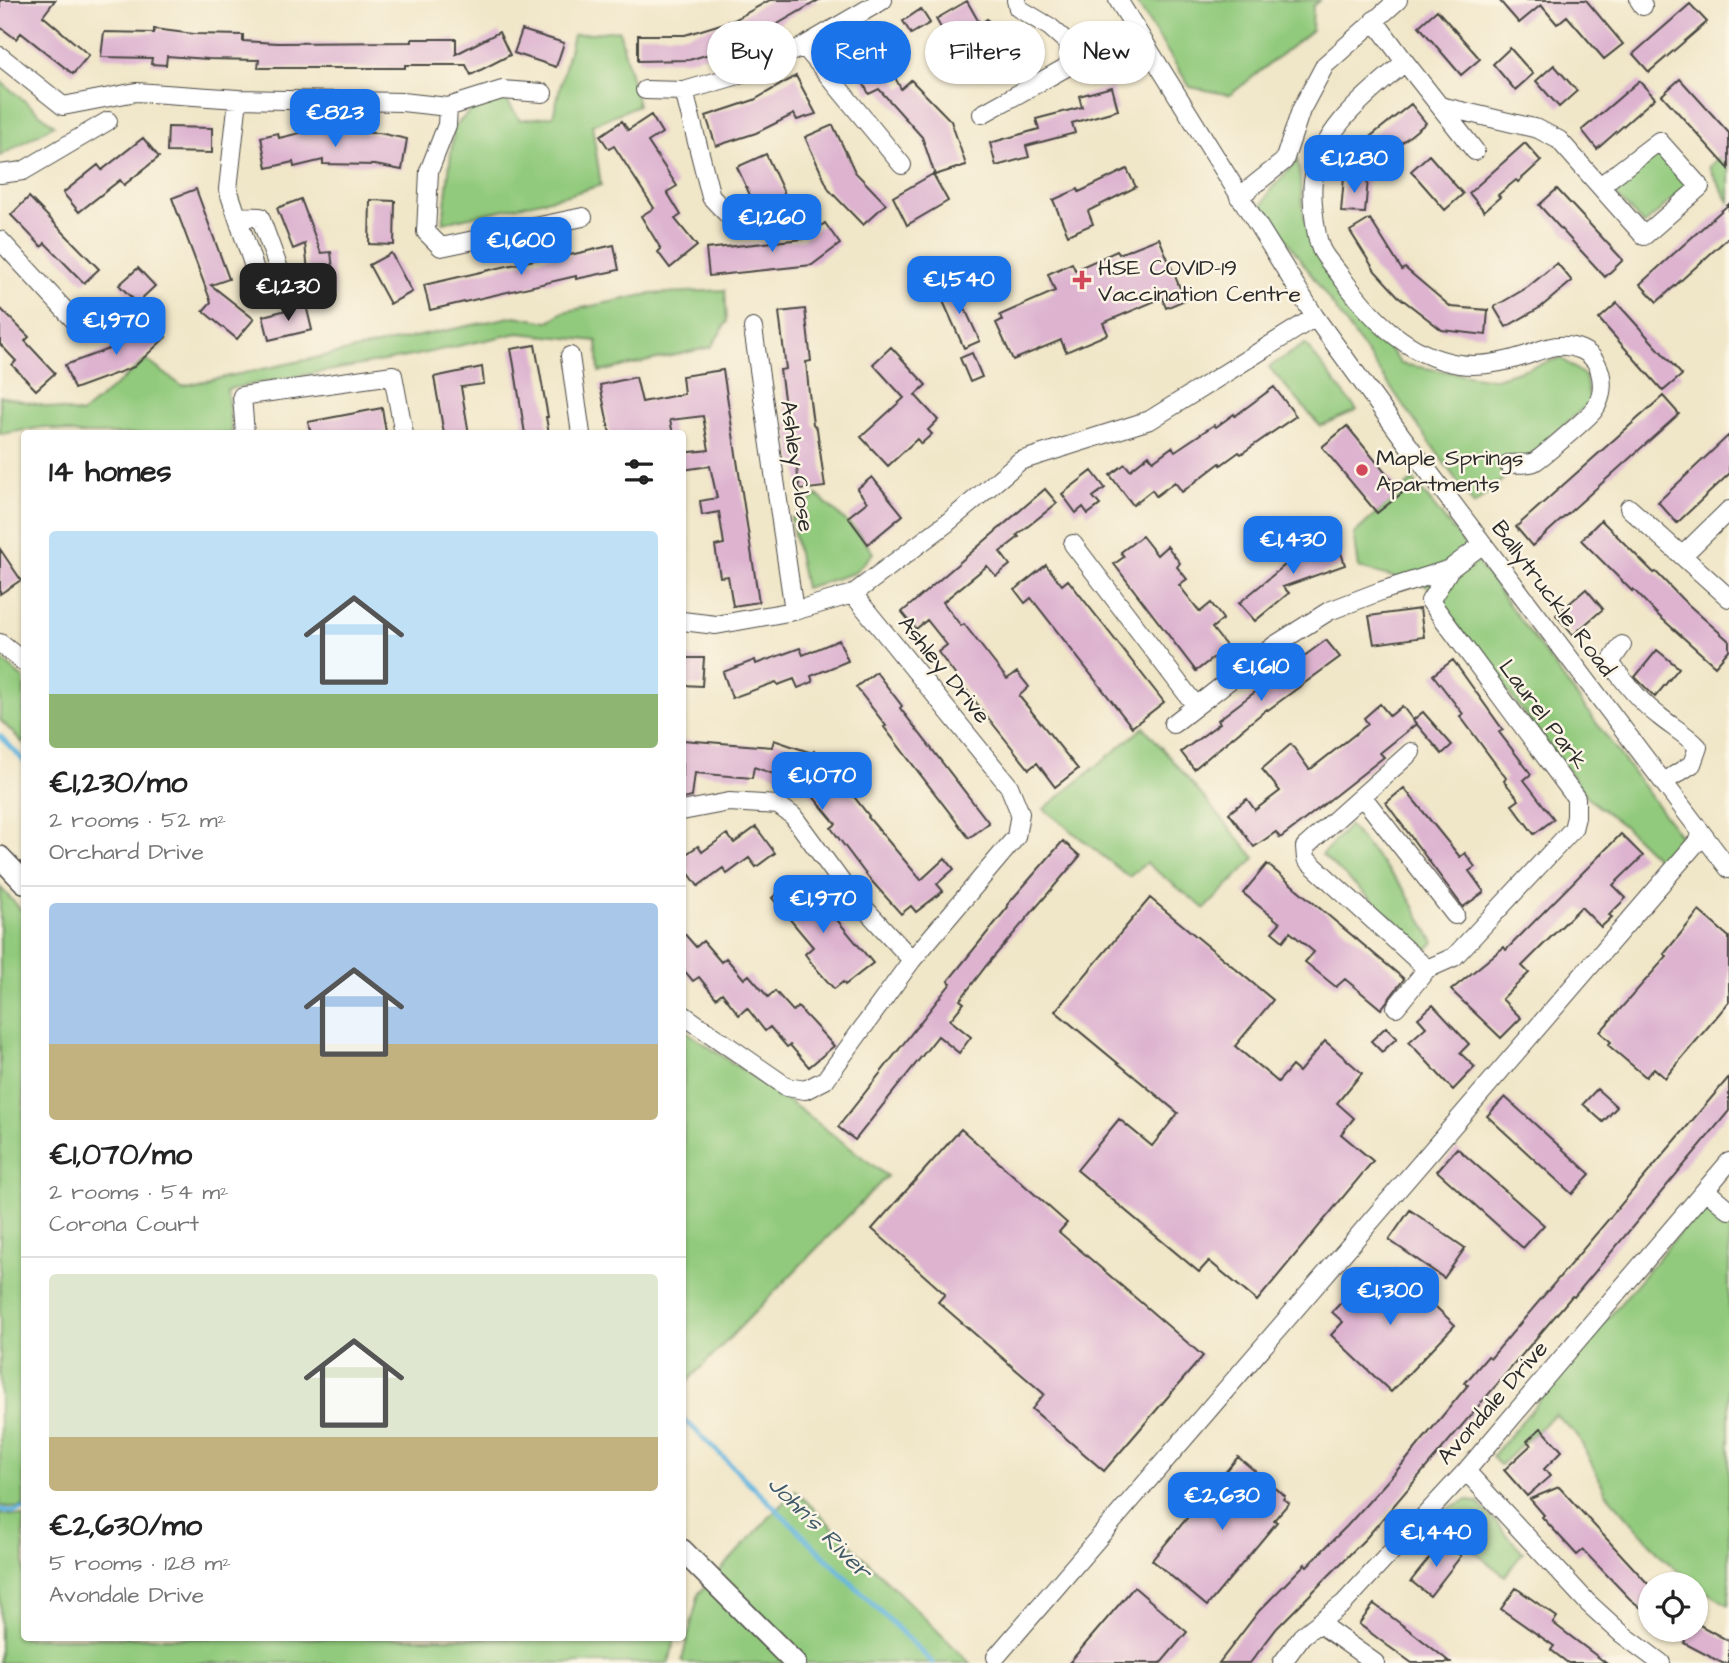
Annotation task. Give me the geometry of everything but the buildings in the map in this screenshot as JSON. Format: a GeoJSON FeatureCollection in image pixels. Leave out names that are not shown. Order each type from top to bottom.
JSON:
{"type":"FeatureCollection","features":[{"type":"Feature","properties":{"kind":"main road"},"geometry":{"type":"LineString","coordinates":[[0,857],[21,879]]}},
{"type":"Feature","properties":{"kind":"main road"},"geometry":{"type":"LineString","coordinates":[[686,1554],[795,1663]]}},
{"type":"Feature","properties":{"kind":"street"},"geometry":{"type":"LineString","coordinates":[[645,90],[684,91],[742,74],[804,46],[883,0]]}},
{"type":"Feature","properties":{"kind":"street"},"geometry":{"type":"LineString","coordinates":[[982,114],[1065,68],[1071,60],[1068,43],[1050,27],[1018,8],[1016,0]]}},
{"type":"Feature","properties":{"kind":"street","name":"Ballytruckle Road"},"geometry":{"type":"LineString","coordinates":[[1118,0],[1315,317],[1729,869]]}},
{"type":"Feature","properties":{"kind":"street"},"geometry":{"type":"LineString","coordinates":[[1239,197],[1284,161],[1301,110],[1325,65],[1398,0]]}},
{"type":"Feature","properties":{"kind":"street"},"geometry":{"type":"LineString","coordinates":[[1374,20],[1475,151]]}},
{"type":"Feature","properties":{"kind":"street"},"geometry":{"type":"LineString","coordinates":[[804,46],[902,165]]}},
{"type":"Feature","properties":{"kind":"street"},"geometry":{"type":"LineString","coordinates":[[0,55],[63,106],[136,92],[238,99],[402,102],[448,107],[502,90],[543,93]]}},
{"type":"Feature","properties":{"kind":"street"},"geometry":{"type":"LineString","coordinates":[[1405,62],[1344,116],[1323,151],[1313,181],[1321,249],[1359,302],[1384,327],[1410,346],[1434,357],[1460,364],[1493,363],[1547,347],[1564,345],[1585,351],[1597,366],[1603,380],[1594,410],[1533,463],[1508,464]]}},
{"type":"Feature","properties":{"kind":"street"},"geometry":{"type":"LineString","coordinates":[[684,91],[711,197],[733,220],[760,217],[794,206]]}},
{"type":"Feature","properties":{"kind":"street"},"geometry":{"type":"LineString","coordinates":[[237,216],[228,189],[238,99]]}},
{"type":"Feature","properties":{"kind":"street"},"geometry":{"type":"LineString","coordinates":[[1440,106],[1538,129],[1559,140],[1644,236],[1700,187],[1659,141],[1600,186]]}},
{"type":"Feature","properties":{"kind":"street"},"geometry":{"type":"LineString","coordinates":[[448,107],[447,125],[429,171],[426,232],[441,247],[583,217]]}},
{"type":"Feature","properties":{"kind":"street"},"geometry":{"type":"LineString","coordinates":[[0,174],[23,171],[108,121]]}},
{"type":"Feature","properties":{"kind":"street"},"geometry":{"type":"LineString","coordinates":[[0,240],[74,320],[96,309]]}},
{"type":"Feature","properties":{"kind":"street"},"geometry":{"type":"LineString","coordinates":[[686,621],[716,625],[794,611],[853,594],[947,523],[1020,461],[1150,420],[1315,317]]}},
{"type":"Feature","properties":{"kind":"street","name":"Ashley Close"},"geometry":{"type":"LineString","coordinates":[[753,328],[794,611]]}},
{"type":"Feature","properties":{"kind":"street"},"geometry":{"type":"LineString","coordinates":[[570,355],[580,430]]}},
{"type":"Feature","properties":{"kind":"street"},"geometry":{"type":"LineString","coordinates":[[245,430],[242,396],[393,375],[403,430]]}},
{"type":"Feature","properties":{"kind":"street"},"geometry":{"type":"LineString","coordinates":[[1629,508],[1729,598]]}},
{"type":"Feature","properties":{"kind":"street"},"geometry":{"type":"LineString","coordinates":[[1682,556],[1726,518]]}},
{"type":"Feature","properties":{"kind":"street"},"geometry":{"type":"LineString","coordinates":[[1073,544],[1196,706]]}},
{"type":"Feature","properties":{"kind":"street","name":"Laurel Park"},"geometry":{"type":"LineString","coordinates":[[1173,724],[1275,645],[1329,611],[1450,569],[1483,544]]}},
{"type":"Feature","properties":{"kind":"street","name":"Laurel Park"},"geometry":{"type":"LineString","coordinates":[[1396,1007],[1427,969],[1454,957],[1573,829],[1576,817],[1576,798],[1430,601],[1450,569]]}},
{"type":"Feature","properties":{"kind":"street","name":"Ashley Drive"},"geometry":{"type":"LineString","coordinates":[[686,1017],[788,1087],[805,1090],[825,1080],[912,960],[1016,837],[1020,813],[1009,786],[853,594]]}},
{"type":"Feature","properties":{"kind":"street"},"geometry":{"type":"LineString","coordinates":[[0,643],[21,660]]}},
{"type":"Feature","properties":{"kind":"street"},"geometry":{"type":"LineString","coordinates":[[1622,645],[1610,663],[1633,693],[1659,716],[1687,735],[1698,747],[1692,764],[1664,782]]}},
{"type":"Feature","properties":{"kind":"street"},"geometry":{"type":"LineString","coordinates":[[1411,752],[1305,847],[1306,859],[1427,969]]}},
{"type":"Feature","properties":{"kind":"street"},"geometry":{"type":"LineString","coordinates":[[1362,796],[1455,915]]}},
{"type":"Feature","properties":{"kind":"street"},"geometry":{"type":"LineString","coordinates":[[686,810],[729,802],[778,805],[793,816],[845,887],[912,960]]}},
{"type":"Feature","properties":{"kind":"street"},"geometry":{"type":"LineString","coordinates":[[996,1657],[1703,835]]}},
{"type":"Feature","properties":{"kind":"street","name":"Avondale Drive"},"geometry":{"type":"LineString","coordinates":[[1282,1663],[1302,1636],[1344,1603],[1466,1471],[1729,1161]]}},
{"type":"Feature","properties":{"kind":"street"},"geometry":{"type":"LineString","coordinates":[[1705,1190],[1729,1210]]}},
{"type":"Feature","properties":{"kind":"street"},"geometry":{"type":"LineString","coordinates":[[1466,1471],[1588,1603],[1622,1634],[1661,1663]]}},
{"type":"Feature","properties":{"kind":"street"},"geometry":{"type":"LineString","coordinates":[[1320,1624],[1375,1663]]}},
{"type":"Feature","properties":{"kind":"green space"},"geometry":{"type":"Polygon","coordinates":[[[1135,0],[1320,0],[1313,6],[1312,30],[1230,95],[1190,87],[1155,32],[1155,21],[1148,21],[1135,0]]]}},
{"type":"Feature","properties":{"kind":"green space"},"geometry":{"type":"Polygon","coordinates":[[[619,30],[638,105],[592,125],[601,185],[443,223],[454,127],[477,104],[507,101],[520,120],[553,116],[573,35],[619,30]]]}},
{"type":"Feature","properties":{"kind":"green space"},"geometry":{"type":"Polygon","coordinates":[[[0,81],[54,125],[0,156],[0,81]]]}},
{"type":"Feature","properties":{"kind":"green space"},"geometry":{"type":"Polygon","coordinates":[[[1729,147],[1729,202],[1709,167],[1729,147]]]}},
{"type":"Feature","properties":{"kind":"green space"},"geometry":{"type":"Polygon","coordinates":[[[1655,152],[1687,185],[1644,225],[1613,192],[1655,152]]]}},
{"type":"Feature","properties":{"kind":"green space"},"geometry":{"type":"Polygon","coordinates":[[[1298,160],[1304,216],[1313,250],[1401,364],[1492,379],[1561,358],[1585,376],[1590,402],[1474,505],[1262,205],[1271,189],[1298,160]]]}},
{"type":"Feature","properties":{"kind":"green space"},"geometry":{"type":"Polygon","coordinates":[[[725,290],[727,322],[711,347],[599,372],[597,341],[518,333],[417,355],[227,389],[232,430],[59,430],[44,427],[0,434],[0,396],[81,414],[146,360],[182,386],[515,316],[548,322],[563,312],[649,294],[725,290]]]}},
{"type":"Feature","properties":{"kind":"green space"},"geometry":{"type":"Polygon","coordinates":[[[1305,344],[1357,410],[1320,426],[1269,367],[1305,344]]]}},
{"type":"Feature","properties":{"kind":"green space"},"geometry":{"type":"Polygon","coordinates":[[[1413,480],[1455,532],[1683,840],[1662,863],[1624,826],[1589,799],[1427,586],[1359,568],[1354,534],[1413,480]]]}},
{"type":"Feature","properties":{"kind":"green space"},"geometry":{"type":"Polygon","coordinates":[[[817,495],[858,532],[873,553],[854,573],[805,588],[791,519],[817,495]]]}},
{"type":"Feature","properties":{"kind":"green space"},"geometry":{"type":"Polygon","coordinates":[[[0,658],[21,676],[21,741],[0,720],[0,658]]]}},
{"type":"Feature","properties":{"kind":"green space"},"geometry":{"type":"Polygon","coordinates":[[[1144,727],[1255,858],[1205,909],[1146,863],[1129,877],[1044,809],[1144,727]]]}},
{"type":"Feature","properties":{"kind":"green space"},"geometry":{"type":"Polygon","coordinates":[[[1349,825],[1404,889],[1434,942],[1427,950],[1322,855],[1349,825]]]}},
{"type":"Feature","properties":{"kind":"green space"},"geometry":{"type":"Polygon","coordinates":[[[0,887],[21,910],[21,1507],[0,1506],[0,887]]]}},
{"type":"Feature","properties":{"kind":"green space"},"geometry":{"type":"Polygon","coordinates":[[[686,1031],[798,1108],[887,1176],[686,1383],[686,1031]]]}},
{"type":"Feature","properties":{"kind":"green space"},"geometry":{"type":"Polygon","coordinates":[[[1709,1211],[1729,1220],[1729,1605],[1708,1593],[1708,1572],[1681,1572],[1665,1560],[1606,1493],[1578,1436],[1555,1414],[1500,1465],[1492,1457],[1691,1219],[1709,1211]]]}},
{"type":"Feature","properties":{"kind":"green space"},"geometry":{"type":"Polygon","coordinates":[[[795,1490],[970,1663],[684,1663],[682,1660],[699,1593],[795,1490]]]}},
{"type":"Feature","properties":{"kind":"green space"},"geometry":{"type":"Polygon","coordinates":[[[1467,1500],[1478,1503],[1523,1552],[1505,1576],[1436,1522],[1448,1508],[1467,1500]]]}},
{"type":"Feature","properties":{"kind":"green space"},"geometry":{"type":"Polygon","coordinates":[[[0,1514],[21,1517],[21,1641],[674,1641],[669,1663],[0,1663],[0,1514]]]}},
{"type":"Feature","properties":{"kind":"waterway","name":"John's River"},"geometry":{"type":"LineString","coordinates":[[0,736],[21,758]]}},
{"type":"Feature","properties":{"kind":"waterway","name":"John's River"},"geometry":{"type":"LineString","coordinates":[[686,1421],[933,1663]]}},
{"type":"Feature","properties":{"kind":"waterway"},"geometry":{"type":"LineString","coordinates":[[0,1510],[21,1510]]}},
{"type":"Feature","properties":{"kind":"place","name":"HSE COVID-19 Vaccination Centre"},"geometry":{"type":"Point","coordinates":[1082,280]}},
{"type":"Feature","properties":{"kind":"place","name":"Maple Springs Apartments"},"geometry":{"type":"Point","coordinates":[1362,470]}}]}
